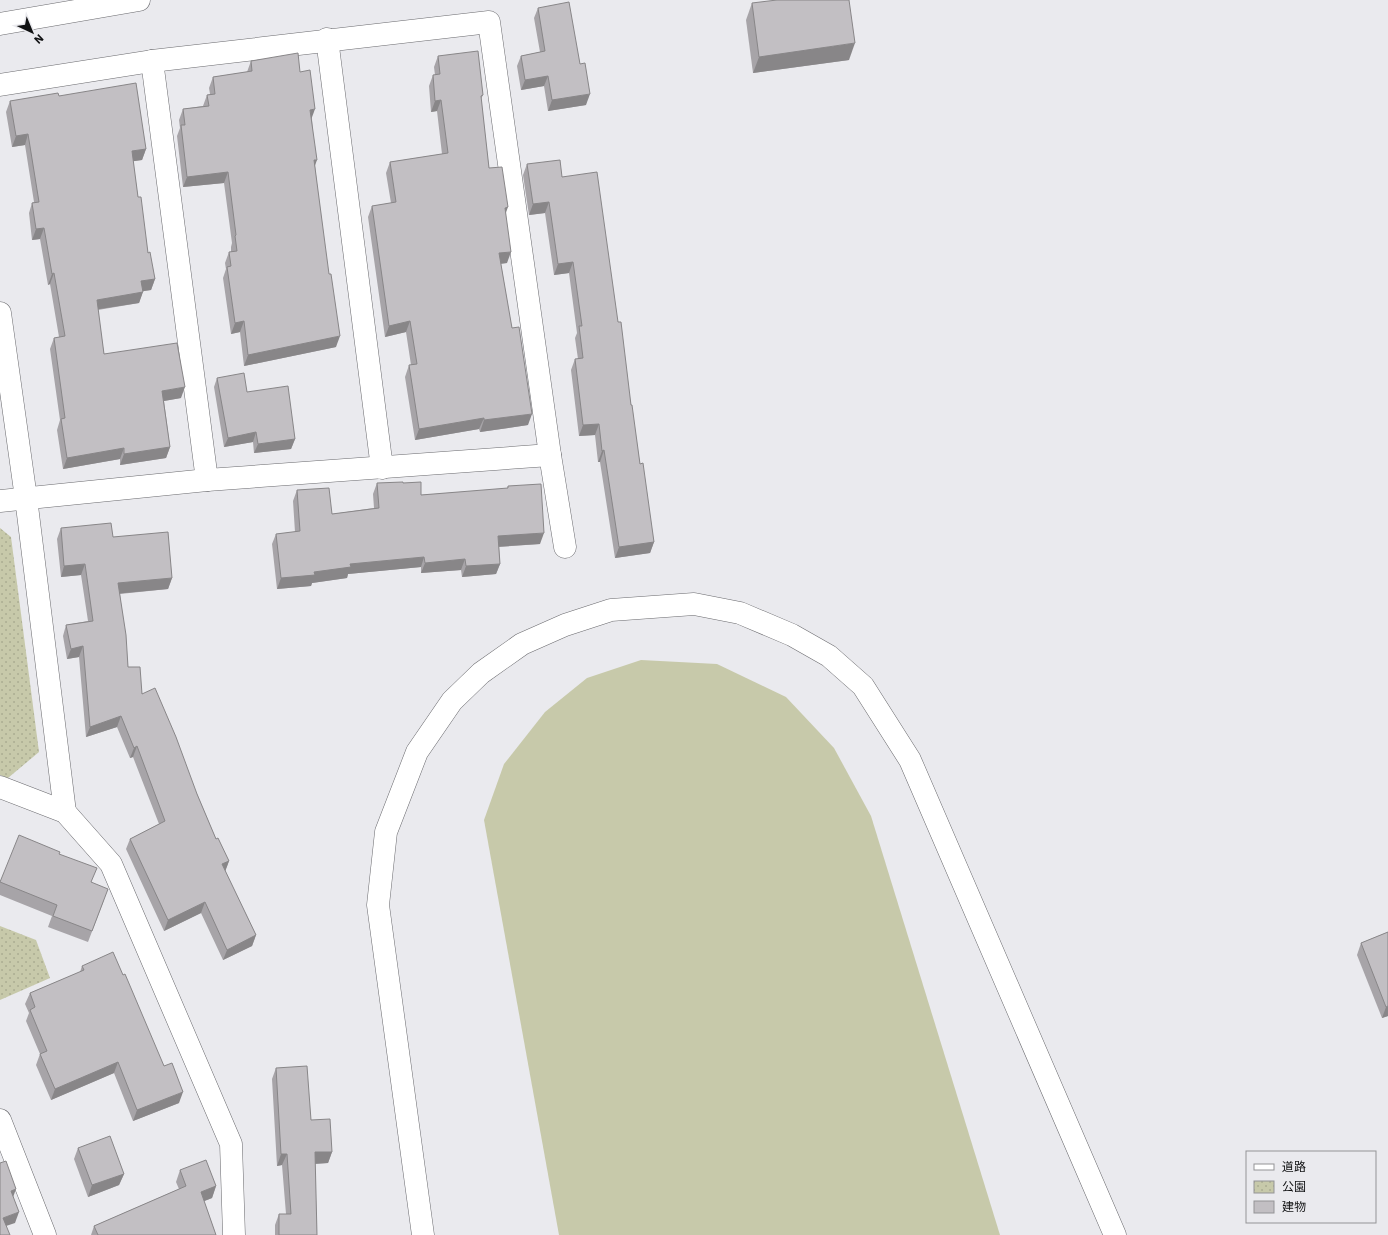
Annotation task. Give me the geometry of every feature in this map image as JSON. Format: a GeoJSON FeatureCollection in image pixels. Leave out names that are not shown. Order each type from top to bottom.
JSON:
{"type":"FeatureCollection","features":[{"type":"Feature","properties":{"kind":"street"},"geometry":{"type":"LineString","coordinates":[[0,24],[139,0]]}},
{"type":"Feature","properties":{"kind":"street"},"geometry":{"type":"LineString","coordinates":[[0,85],[152,61],[489,22],[550,455],[565,547]]}},
{"type":"Feature","properties":{"kind":"street"},"geometry":{"type":"LineString","coordinates":[[327,40],[382,468]]}},
{"type":"Feature","properties":{"kind":"street"},"geometry":{"type":"LineString","coordinates":[[152,61],[207,480]]}},
{"type":"Feature","properties":{"kind":"street"},"geometry":{"type":"LineString","coordinates":[[0,313],[26,498],[65,812]]}},
{"type":"Feature","properties":{"kind":"street"},"geometry":{"type":"LineString","coordinates":[[0,501],[207,480],[550,455]]}},
{"type":"Feature","properties":{"kind":"street"},"geometry":{"type":"LineString","coordinates":[[423,1235],[378,905],[386,832],[417,752],[452,700],[481,673],[522,644],[565,625],[611,610],[694,604],[740,613],[792,635],[829,656],[864,686],[910,760],[1115,1235]]}},
{"type":"Feature","properties":{"kind":"street"},"geometry":{"type":"LineString","coordinates":[[0,786],[65,812],[111,864],[231,1144],[234,1235]]}},
{"type":"Feature","properties":{"kind":"street"},"geometry":{"type":"LineString","coordinates":[[0,1120],[44,1235]]}},
{"type":"Feature","properties":{"kind":"green space"},"geometry":{"type":"Polygon","coordinates":[[[0,528],[11,537],[39,752],[8,778],[0,775],[0,528]]]}},
{"type":"Feature","properties":{"kind":"green space"},"geometry":{"type":"Polygon","coordinates":[[[641,660],[717,664],[786,697],[834,748],[871,816],[1000,1235],[559,1235],[484,820],[504,764],[545,712],[587,678],[641,660]]]}},
{"type":"Feature","properties":{"kind":"green space"},"geometry":{"type":"Polygon","coordinates":[[[0,926],[36,940],[50,978],[0,1000],[0,926]]]}},
{"type":"Feature","properties":{"kind":"building"},"geometry":{"type":"Polygon","coordinates":[[[777,0],[849,0],[855,43],[759,57],[752,3],[777,0]]]}},
{"type":"Feature","properties":{"kind":"building"},"geometry":{"type":"Polygon","coordinates":[[[569,2],[580,64],[585,63],[590,94],[552,100],[548,76],[525,80],[521,56],[545,51],[538,8],[569,2]]]}},
{"type":"Feature","properties":{"kind":"building"},"geometry":{"type":"Polygon","coordinates":[[[478,51],[483,95],[481,96],[489,168],[502,167],[508,207],[505,208],[511,252],[499,253],[512,328],[519,327],[532,414],[484,420],[484,418],[419,429],[409,365],[417,364],[410,321],[389,326],[372,206],[396,202],[390,162],[448,153],[441,100],[435,101],[433,75],[440,74],[438,56],[478,51]]]}},
{"type":"Feature","properties":{"kind":"building"},"geometry":{"type":"Polygon","coordinates":[[[298,53],[300,72],[310,70],[315,109],[310,110],[317,160],[314,160],[329,274],[331,274],[340,336],[248,355],[244,321],[235,323],[227,267],[231,266],[229,252],[237,251],[228,172],[187,177],[181,125],[185,125],[183,109],[209,106],[207,95],[215,94],[213,77],[252,71],[251,61],[298,53]]]}},
{"type":"Feature","properties":{"kind":"building"},"geometry":{"type":"Polygon","coordinates":[[[136,83],[146,149],[132,151],[138,197],[141,197],[148,253],[150,252],[155,279],[141,281],[143,292],[97,300],[104,354],[177,343],[185,387],[162,391],[170,447],[124,454],[124,448],[67,458],[61,419],[65,418],[54,338],[65,336],[54,273],[52,274],[44,228],[36,229],[32,203],[39,202],[28,134],[16,136],[10,101],[58,93],[59,96],[136,83]]]}},
{"type":"Feature","properties":{"kind":"building"},"geometry":{"type":"Polygon","coordinates":[[[560,160],[562,177],[597,172],[618,322],[621,322],[631,405],[640,464],[643,463],[654,542],[619,547],[604,450],[602,451],[599,424],[583,425],[575,359],[583,358],[579,326],[582,326],[573,262],[558,264],[549,202],[533,204],[527,164],[560,160]]]}},
{"type":"Feature","properties":{"kind":"building"},"geometry":{"type":"Polygon","coordinates":[[[244,373],[247,392],[288,386],[295,439],[258,444],[256,432],[228,438],[217,378],[244,373]]]}},
{"type":"Feature","properties":{"kind":"building"},"geometry":{"type":"Polygon","coordinates":[[[421,482],[421,495],[541,484],[544,533],[498,536],[500,564],[466,566],[465,559],[425,563],[424,557],[350,564],[351,567],[314,572],[315,575],[281,578],[276,534],[300,531],[297,490],[329,488],[332,514],[379,508],[377,483],[421,482]]]}},
{"type":"Feature","properties":{"kind":"building"},"geometry":{"type":"Polygon","coordinates":[[[111,523],[113,537],[168,532],[172,578],[118,583],[126,635],[128,667],[140,667],[142,694],[155,688],[216,839],[218,838],[229,861],[222,864],[256,935],[227,950],[205,902],[168,920],[130,839],[165,821],[137,746],[134,748],[121,716],[90,727],[83,646],[71,649],[66,625],[93,621],[85,564],[64,566],[61,528],[111,523]]]}},
{"type":"Feature","properties":{"kind":"building"},"geometry":{"type":"Polygon","coordinates":[[[19,835],[60,852],[59,854],[97,868],[91,882],[108,889],[92,931],[53,916],[57,905],[0,882],[19,835]]]}},
{"type":"Feature","properties":{"kind":"building"},"geometry":{"type":"Polygon","coordinates":[[[1388,932],[1388,1006],[1386,1007],[1361,943],[1388,932]]]}},
{"type":"Feature","properties":{"kind":"building"},"geometry":{"type":"Polygon","coordinates":[[[113,952],[123,975],[125,974],[164,1066],[172,1063],[183,1092],[137,1110],[118,1062],[55,1089],[40,1054],[47,1051],[30,1010],[35,1007],[30,993],[84,970],[82,966],[113,952]]]}},
{"type":"Feature","properties":{"kind":"building"},"geometry":{"type":"Polygon","coordinates":[[[307,1066],[311,1120],[330,1119],[332,1152],[315,1152],[317,1235],[279,1235],[279,1214],[291,1214],[287,1154],[281,1154],[276,1068],[307,1066]]]}},
{"type":"Feature","properties":{"kind":"building"},"geometry":{"type":"Polygon","coordinates":[[[110,1136],[124,1174],[92,1185],[78,1148],[110,1136]]]}},
{"type":"Feature","properties":{"kind":"building"},"geometry":{"type":"Polygon","coordinates":[[[206,1160],[216,1186],[201,1192],[216,1235],[98,1235],[94,1226],[186,1186],[180,1170],[206,1160]]]}},
{"type":"Feature","properties":{"kind":"building"},"geometry":{"type":"Polygon","coordinates":[[[6,1161],[16,1189],[11,1191],[19,1212],[3,1218],[10,1235],[0,1235],[0,1163],[6,1161]]]}}]}
